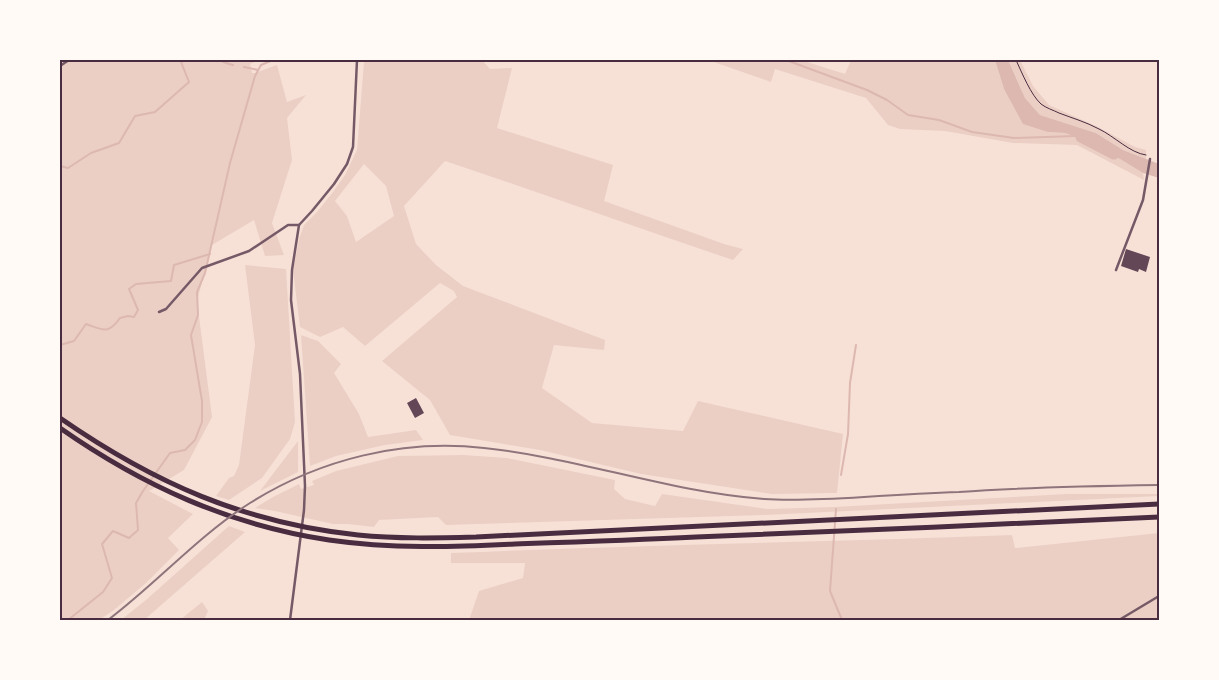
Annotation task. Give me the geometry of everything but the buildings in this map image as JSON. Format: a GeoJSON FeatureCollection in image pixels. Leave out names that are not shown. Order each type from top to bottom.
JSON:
{"type":"FeatureCollection","features":[{"type":"Feature","properties":{"kind":"highway"},"geometry":{"type":"LineString","coordinates":[[60,418],[111,452],[150,473],[186,491],[223,505],[290,524],[372,536],[423,538],[476,537],[1159,504]]}},
{"type":"Feature","properties":{"kind":"highway"},"geometry":{"type":"LineString","coordinates":[[60,428],[104,458],[136,476],[172,494],[215,511],[250,523],[294,534],[364,544],[485,546],[1159,517]]}},
{"type":"Feature","properties":{"kind":"street"},"geometry":{"type":"LineString","coordinates":[[60,66],[68,60]]}},
{"type":"Feature","properties":{"kind":"street"},"geometry":{"type":"LineString","coordinates":[[159,312],[166,308],[202,268],[249,251],[288,226],[299,224],[334,184],[347,164],[353,147],[357,60]]}},
{"type":"Feature","properties":{"kind":"street"},"geometry":{"type":"LineString","coordinates":[[1116,270],[1143,200],[1150,157]]}},
{"type":"Feature","properties":{"kind":"street"},"geometry":{"type":"LineString","coordinates":[[290,620],[304,510],[305,486],[300,374],[291,292],[292,270],[299,224]]}},
{"type":"Feature","properties":{"kind":"street"},"geometry":{"type":"LineString","coordinates":[[1119,620],[1159,596]]}},
{"type":"Feature","properties":{"kind":"path"},"geometry":{"type":"LineString","coordinates":[[1016,60],[1042,105],[1098,128],[1136,152],[1150,157]]}},
{"type":"Feature","properties":{"kind":"shaded area"},"geometry":{"type":"Polygon","coordinates":[[[60,60],[260,60],[250,64],[252,73],[277,65],[287,102],[306,95],[287,118],[292,160],[272,223],[284,255],[265,256],[254,220],[212,245],[197,301],[212,417],[184,470],[149,491],[193,514],[168,538],[179,550],[146,583],[99,620],[60,620],[60,60]]]}},
{"type":"Feature","properties":{"kind":"shaded area"},"geometry":{"type":"Polygon","coordinates":[[[369,60],[482,60],[490,69],[512,68],[497,128],[613,165],[604,201],[743,249],[733,260],[445,161],[404,206],[416,244],[436,265],[463,286],[605,340],[604,350],[554,345],[542,388],[592,423],[683,431],[698,401],[843,434],[837,493],[772,494],[641,474],[540,450],[450,435],[430,400],[382,361],[457,297],[454,291],[440,283],[365,346],[343,327],[320,337],[300,327],[293,270],[299,239],[304,225],[317,212],[345,175],[357,150],[364,62],[369,60]],[[364,164],[335,201],[347,216],[356,242],[394,216],[386,186],[364,164]]]}},
{"type":"Feature","properties":{"kind":"shaded area"},"geometry":{"type":"Polygon","coordinates":[[[708,60],[801,60],[845,74],[851,60],[995,60],[1004,89],[1048,132],[1065,133],[1097,145],[1143,173],[1144,180],[1077,145],[1013,143],[945,131],[900,129],[888,125],[866,98],[775,69],[771,82],[708,60]]]}},
{"type":"Feature","properties":{"kind":"shaded area"},"geometry":{"type":"Polygon","coordinates":[[[995,60],[1008,60],[1025,98],[1040,115],[1096,133],[1123,150],[1159,164],[1159,178],[1143,173],[1097,145],[1065,133],[1048,132],[1023,124],[1004,89],[995,60]]]}},
{"type":"Feature","properties":{"kind":"shaded area"},"geometry":{"type":"Polygon","coordinates":[[[1008,60],[1020,60],[1033,86],[1049,105],[1096,126],[1135,147],[1146,150],[1146,159],[1123,150],[1096,133],[1040,115],[1025,98],[1008,60]]]}},
{"type":"Feature","properties":{"kind":"shaded area"},"geometry":{"type":"Polygon","coordinates":[[[245,265],[286,269],[295,422],[290,439],[262,478],[229,500],[216,496],[229,478],[234,476],[239,465],[255,345],[245,265]]]}},
{"type":"Feature","properties":{"kind":"shaded area"},"geometry":{"type":"Polygon","coordinates":[[[301,335],[318,341],[341,364],[334,373],[359,414],[368,437],[416,430],[423,440],[385,445],[336,456],[310,466],[301,335]]]}},
{"type":"Feature","properties":{"kind":"shaded area"},"geometry":{"type":"Polygon","coordinates":[[[298,441],[298,472],[260,491],[298,441]]]}},
{"type":"Feature","properties":{"kind":"shaded area"},"geometry":{"type":"Polygon","coordinates":[[[463,455],[507,458],[615,480],[614,489],[625,499],[655,506],[662,494],[768,509],[1067,494],[1159,494],[1159,496],[765,515],[446,525],[438,517],[379,520],[374,527],[333,524],[255,508],[299,484],[301,489],[314,485],[312,481],[336,471],[398,456],[463,455]]]}},
{"type":"Feature","properties":{"kind":"shaded area"},"geometry":{"type":"Polygon","coordinates":[[[229,526],[245,532],[144,620],[121,620],[146,600],[229,526]]]}},
{"type":"Feature","properties":{"kind":"shaded area"},"geometry":{"type":"Polygon","coordinates":[[[1159,533],[1159,620],[469,620],[479,591],[523,578],[525,563],[451,563],[451,553],[1012,535],[1015,548],[1159,533]]]}},
{"type":"Feature","properties":{"kind":"shaded area"},"geometry":{"type":"Polygon","coordinates":[[[202,602],[208,611],[204,620],[180,620],[202,602]]]}},
{"type":"Feature","properties":{"kind":"waterway"},"geometry":{"type":"LineString","coordinates":[[60,166],[68,168],[91,153],[119,143],[135,116],[155,112],[189,82],[181,62],[186,60]]}},
{"type":"Feature","properties":{"kind":"waterway"},"geometry":{"type":"LineString","coordinates":[[220,60],[233,65]]}},
{"type":"Feature","properties":{"kind":"waterway"},"geometry":{"type":"LineString","coordinates":[[68,620],[103,592],[112,578],[102,544],[113,531],[129,538],[138,530],[136,503],[143,491],[170,453],[185,450],[195,440],[202,422],[202,401],[191,335],[198,315],[197,292],[205,273],[230,163],[255,76],[261,65],[273,60]]}},
{"type":"Feature","properties":{"kind":"waterway"},"geometry":{"type":"LineString","coordinates":[[786,60],[867,90],[887,100],[908,115],[939,120],[972,132],[1014,138],[1075,136]]}},
{"type":"Feature","properties":{"kind":"waterway"},"geometry":{"type":"LineString","coordinates":[[244,67],[258,70]]}},
{"type":"Feature","properties":{"kind":"waterway"},"geometry":{"type":"LineString","coordinates":[[1081,137],[1114,154]]}},
{"type":"Feature","properties":{"kind":"waterway"},"geometry":{"type":"LineString","coordinates":[[60,345],[74,341],[86,324],[105,330],[112,327],[120,318],[134,317],[138,310],[129,289],[136,284],[171,281],[174,265],[210,254]]}},
{"type":"Feature","properties":{"kind":"waterway"},"geometry":{"type":"LineString","coordinates":[[841,475],[848,434],[850,383],[856,345]]}},
{"type":"Feature","properties":{"kind":"waterway"},"geometry":{"type":"LineString","coordinates":[[836,509],[830,591],[842,620]]}},
{"type":"Feature","properties":{"kind":"railway"},"geometry":{"type":"LineString","coordinates":[[108,620],[213,530],[250,503],[277,488],[333,464],[392,450],[453,446],[484,448],[554,459],[694,489],[776,500],[1084,486],[1159,485]]}}]}
